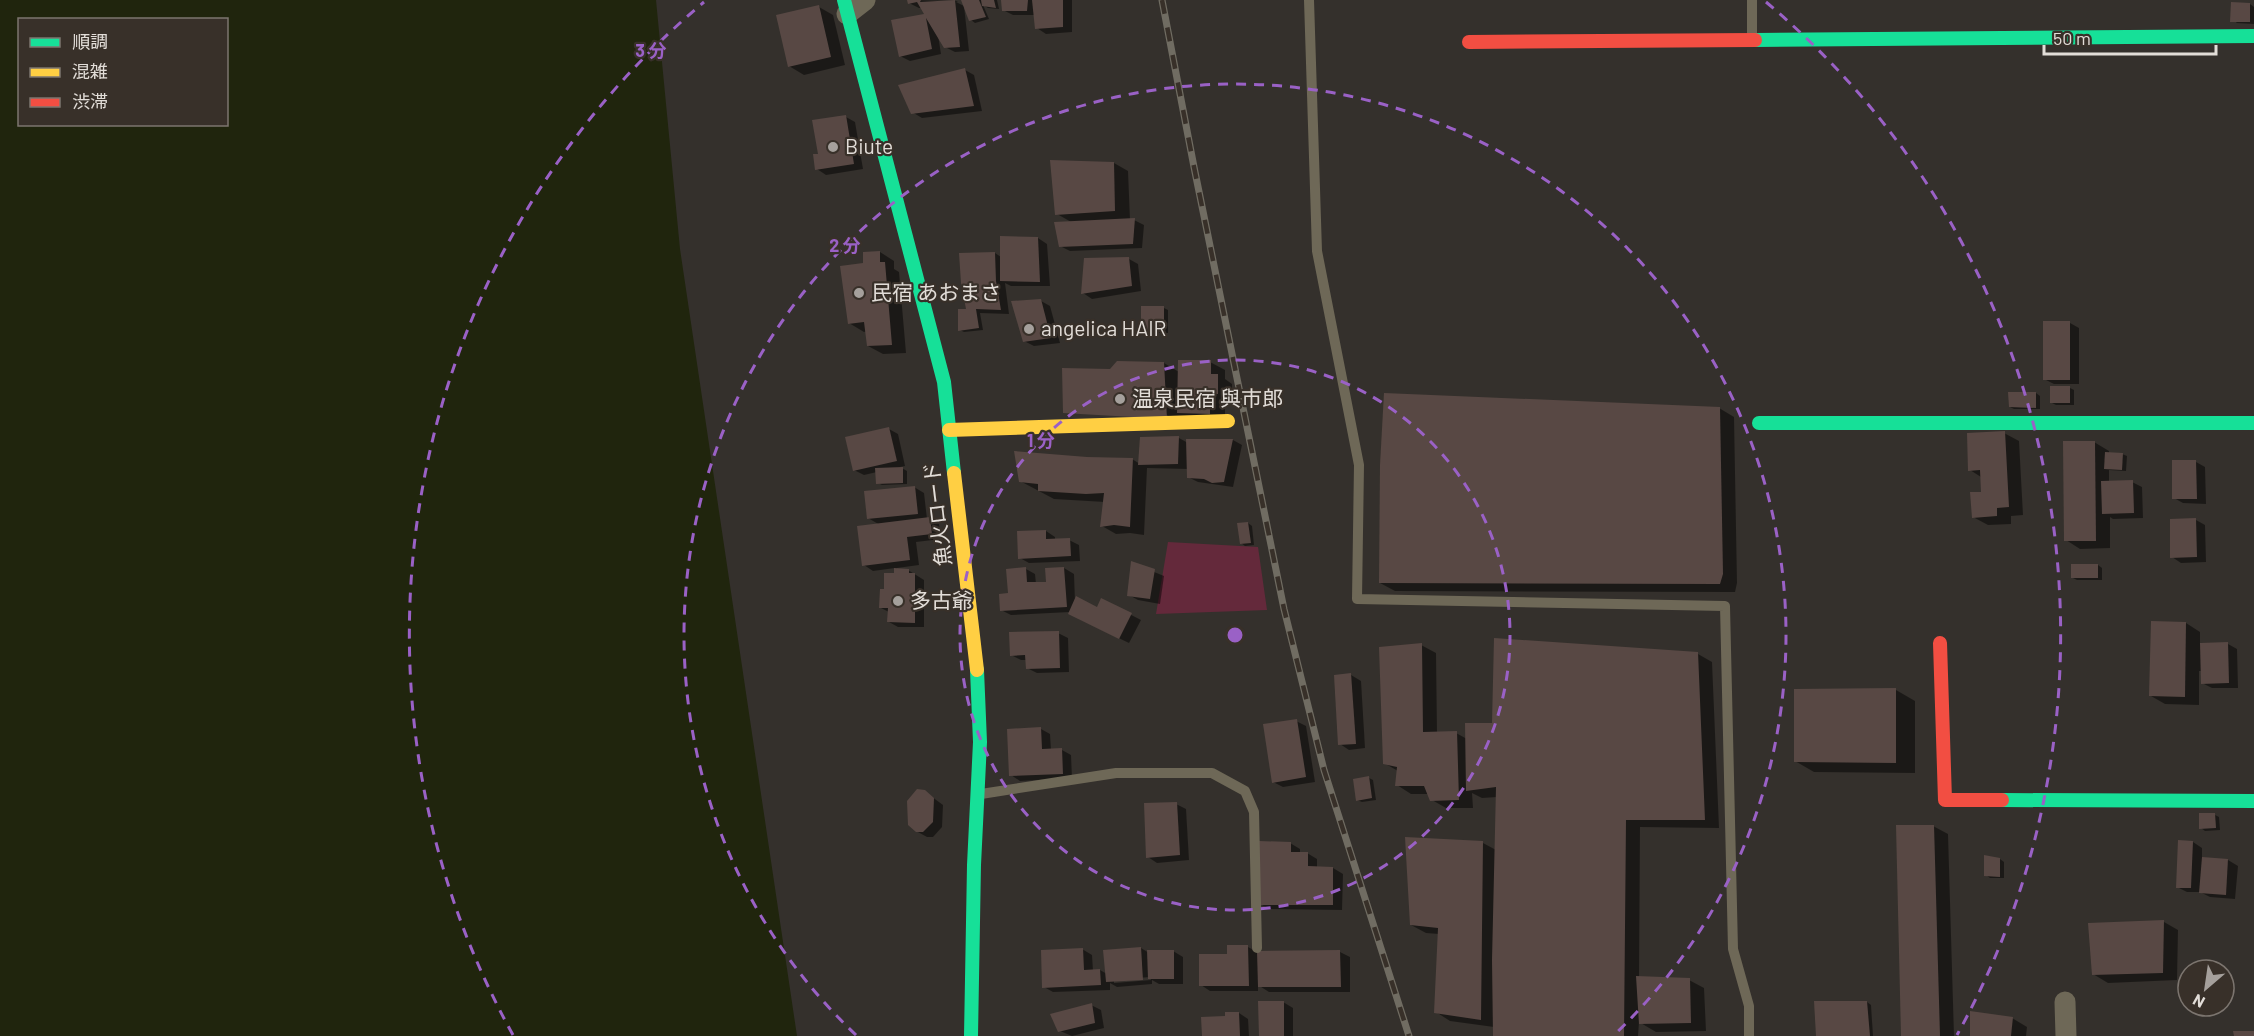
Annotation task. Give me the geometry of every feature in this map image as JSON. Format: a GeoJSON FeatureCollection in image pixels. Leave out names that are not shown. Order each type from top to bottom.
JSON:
{"type":"FeatureCollection","features":[{"type":"Feature","properties":{"kind":"street"},"geometry":{"type":"LineString","coordinates":[[845,7],[865,0]]}},
{"type":"Feature","properties":{"kind":"street","name":"魚火ロード"},"geometry":{"type":"LineString","coordinates":[[845,7],[944,382],[977,672],[980,742],[974,865],[971,1036]]}},
{"type":"Feature","properties":{"kind":"street"},"geometry":{"type":"LineString","coordinates":[[1469,42],[2254,36]]}},
{"type":"Feature","properties":{"kind":"street"},"geometry":{"type":"LineString","coordinates":[[949,430],[1228,421]]}},
{"type":"Feature","properties":{"kind":"street"},"geometry":{"type":"LineString","coordinates":[[1759,423],[2254,423]]}},
{"type":"Feature","properties":{"kind":"street"},"geometry":{"type":"LineString","coordinates":[[1940,643],[1945,800],[2254,801]]}},
{"type":"Feature","properties":{"kind":"street"},"geometry":{"type":"LineString","coordinates":[[2065,1002],[2066,1036]]}},
{"type":"Feature","properties":{"kind":"lane"},"geometry":{"type":"LineString","coordinates":[[1309,0],[1317,251],[1359,465],[1357,599],[1725,606],[1733,950],[1749,1006],[1749,1036]]}},
{"type":"Feature","properties":{"kind":"lane"},"geometry":{"type":"LineString","coordinates":[[1752,0],[1752,39]]}},
{"type":"Feature","properties":{"kind":"lane"},"geometry":{"type":"LineString","coordinates":[[977,794],[1116,773],[1212,773],[1245,791],[1254,812],[1257,948]]}},
{"type":"Feature","properties":{"kind":"shaded area"},"geometry":{"type":"Polygon","coordinates":[[[0,0],[656,0],[680,249],[797,1036],[0,1036],[0,0]]]}},
{"type":"Feature","properties":{"kind":"shaded area"},"geometry":{"type":"Polygon","coordinates":[[[1168,542],[1258,547],[1267,610],[1156,614],[1168,542]]]}},
{"type":"Feature","properties":{"kind":"building"},"geometry":{"type":"Polygon","coordinates":[[[907,0],[921,0],[920,2],[955,0],[960,47],[944,48],[926,18],[932,49],[899,57],[891,20],[924,14],[917,2],[908,4],[907,0]]]}},
{"type":"Feature","properties":{"kind":"building"},"geometry":{"type":"Polygon","coordinates":[[[961,0],[979,0],[986,17],[969,21],[961,0]]]}},
{"type":"Feature","properties":{"kind":"building"},"geometry":{"type":"Polygon","coordinates":[[[981,0],[994,0],[996,8],[982,6],[981,0]]]}},
{"type":"Feature","properties":{"kind":"building"},"geometry":{"type":"Polygon","coordinates":[[[1001,0],[1028,0],[1027,11],[1002,11],[1001,0]]]}},
{"type":"Feature","properties":{"kind":"building"},"geometry":{"type":"Polygon","coordinates":[[[1032,0],[1063,0],[1063,27],[1035,29],[1032,0]]]}},
{"type":"Feature","properties":{"kind":"building"},"geometry":{"type":"Polygon","coordinates":[[[2231,2],[2250,3],[2250,22],[2230,22],[2231,2]]]}},
{"type":"Feature","properties":{"kind":"building"},"geometry":{"type":"Polygon","coordinates":[[[819,5],[831,57],[788,67],[776,15],[819,5]]]}},
{"type":"Feature","properties":{"kind":"building"},"geometry":{"type":"Polygon","coordinates":[[[965,68],[974,106],[911,114],[898,85],[965,68]]]}},
{"type":"Feature","properties":{"kind":"building"},"geometry":{"type":"Polygon","coordinates":[[[846,115],[854,164],[815,170],[813,154],[818,154],[812,120],[846,115]]]}},
{"type":"Feature","properties":{"kind":"building"},"geometry":{"type":"Polygon","coordinates":[[[1050,160],[1114,162],[1115,211],[1055,215],[1050,160]]]}},
{"type":"Feature","properties":{"kind":"building"},"geometry":{"type":"Polygon","coordinates":[[[1135,218],[1133,244],[1059,247],[1054,222],[1135,218]]]}},
{"type":"Feature","properties":{"kind":"building"},"geometry":{"type":"Polygon","coordinates":[[[1000,236],[1038,237],[1040,282],[1000,281],[1000,236]]]}},
{"type":"Feature","properties":{"kind":"building"},"geometry":{"type":"Polygon","coordinates":[[[880,251],[880,262],[885,262],[892,345],[867,346],[864,322],[848,324],[840,266],[863,263],[863,252],[880,251]]]}},
{"type":"Feature","properties":{"kind":"building"},"geometry":{"type":"Polygon","coordinates":[[[995,252],[996,281],[1001,310],[976,309],[979,328],[958,331],[958,309],[966,309],[959,253],[995,252]]]}},
{"type":"Feature","properties":{"kind":"building"},"geometry":{"type":"Polygon","coordinates":[[[1129,257],[1132,286],[1081,294],[1084,258],[1129,257]]]}},
{"type":"Feature","properties":{"kind":"building"},"geometry":{"type":"Polygon","coordinates":[[[1041,299],[1051,338],[1023,342],[1011,301],[1041,299]]]}},
{"type":"Feature","properties":{"kind":"building"},"geometry":{"type":"Polygon","coordinates":[[[1141,306],[1164,306],[1164,332],[1141,332],[1141,306]]]}},
{"type":"Feature","properties":{"kind":"building"},"geometry":{"type":"Polygon","coordinates":[[[2043,321],[2070,321],[2070,380],[2043,380],[2043,321]]]}},
{"type":"Feature","properties":{"kind":"building"},"geometry":{"type":"Polygon","coordinates":[[[1178,360],[1211,360],[1211,374],[1218,374],[1218,394],[1210,394],[1210,414],[1177,413],[1178,360]]]}},
{"type":"Feature","properties":{"kind":"building"},"geometry":{"type":"Polygon","coordinates":[[[1117,361],[1164,362],[1167,419],[1063,413],[1062,368],[1110,369],[1117,361]]]}},
{"type":"Feature","properties":{"kind":"building"},"geometry":{"type":"Polygon","coordinates":[[[2050,386],[2070,386],[2070,403],[2050,403],[2050,386]]]}},
{"type":"Feature","properties":{"kind":"building"},"geometry":{"type":"Polygon","coordinates":[[[2008,392],[2036,392],[2036,408],[2009,407],[2008,392]]]}},
{"type":"Feature","properties":{"kind":"building"},"geometry":{"type":"Polygon","coordinates":[[[1384,393],[1720,407],[1723,574],[1720,584],[1379,583],[1380,465],[1384,393]]]}},
{"type":"Feature","properties":{"kind":"building"},"geometry":{"type":"Polygon","coordinates":[[[889,427],[897,461],[853,471],[845,437],[889,427]]]}},
{"type":"Feature","properties":{"kind":"building"},"geometry":{"type":"Polygon","coordinates":[[[2005,431],[2009,507],[1997,508],[1997,516],[1972,518],[1970,492],[1981,492],[1980,470],[1968,471],[1967,433],[2005,431]]]}},
{"type":"Feature","properties":{"kind":"building"},"geometry":{"type":"Polygon","coordinates":[[[1179,436],[1178,464],[1138,465],[1140,437],[1179,436]]]}},
{"type":"Feature","properties":{"kind":"building"},"geometry":{"type":"Polygon","coordinates":[[[1186,439],[1233,439],[1224,482],[1212,483],[1204,479],[1187,478],[1186,439]]]}},
{"type":"Feature","properties":{"kind":"building"},"geometry":{"type":"Polygon","coordinates":[[[2063,441],[2095,441],[2096,541],[2064,541],[2063,441]]]}},
{"type":"Feature","properties":{"kind":"building"},"geometry":{"type":"Polygon","coordinates":[[[1014,451],[1133,458],[1130,527],[1114,525],[1100,527],[1104,493],[1038,491],[1038,484],[1019,482],[1014,451]]]}},
{"type":"Feature","properties":{"kind":"building"},"geometry":{"type":"Polygon","coordinates":[[[2105,452],[2123,453],[2122,470],[2104,469],[2105,452]]]}},
{"type":"Feature","properties":{"kind":"building"},"geometry":{"type":"Polygon","coordinates":[[[2172,460],[2196,460],[2197,499],[2172,499],[2172,460]]]}},
{"type":"Feature","properties":{"kind":"building"},"geometry":{"type":"Polygon","coordinates":[[[903,467],[903,483],[876,484],[875,468],[903,467]]]}},
{"type":"Feature","properties":{"kind":"building"},"geometry":{"type":"Polygon","coordinates":[[[2133,480],[2134,513],[2102,514],[2101,481],[2133,480]]]}},
{"type":"Feature","properties":{"kind":"building"},"geometry":{"type":"Polygon","coordinates":[[[915,486],[918,514],[867,519],[864,491],[915,486]]]}},
{"type":"Feature","properties":{"kind":"building"},"geometry":{"type":"Polygon","coordinates":[[[930,517],[932,534],[907,537],[910,560],[862,566],[857,526],[930,517]]]}},
{"type":"Feature","properties":{"kind":"building"},"geometry":{"type":"Polygon","coordinates":[[[2196,518],[2197,557],[2170,558],[2170,519],[2196,518]]]}},
{"type":"Feature","properties":{"kind":"building"},"geometry":{"type":"Polygon","coordinates":[[[1248,522],[1251,543],[1240,544],[1237,523],[1248,522]]]}},
{"type":"Feature","properties":{"kind":"building"},"geometry":{"type":"Polygon","coordinates":[[[1046,530],[1046,539],[1070,538],[1071,556],[1018,559],[1017,531],[1046,530]]]}},
{"type":"Feature","properties":{"kind":"building"},"geometry":{"type":"Polygon","coordinates":[[[1131,561],[1155,569],[1150,599],[1127,596],[1131,561]]]}},
{"type":"Feature","properties":{"kind":"building"},"geometry":{"type":"Polygon","coordinates":[[[2071,564],[2098,564],[2098,578],[2071,578],[2071,564]]]}},
{"type":"Feature","properties":{"kind":"building"},"geometry":{"type":"Polygon","coordinates":[[[1026,567],[1027,582],[1046,582],[1045,568],[1064,567],[1067,607],[1000,611],[999,594],[1008,593],[1006,569],[1026,567]]]}},
{"type":"Feature","properties":{"kind":"building"},"geometry":{"type":"Polygon","coordinates":[[[894,568],[909,569],[909,573],[915,573],[915,623],[887,622],[888,608],[879,608],[880,589],[884,589],[884,573],[894,573],[894,568]]]}},
{"type":"Feature","properties":{"kind":"building"},"geometry":{"type":"Polygon","coordinates":[[[1076,596],[1097,607],[1101,598],[1132,613],[1119,639],[1068,614],[1076,596]]]}},
{"type":"Feature","properties":{"kind":"building"},"geometry":{"type":"Polygon","coordinates":[[[2151,621],[2186,622],[2185,697],[2149,696],[2151,621]]]}},
{"type":"Feature","properties":{"kind":"building"},"geometry":{"type":"Polygon","coordinates":[[[1059,631],[1060,668],[1026,669],[1025,655],[1010,656],[1009,632],[1059,631]]]}},
{"type":"Feature","properties":{"kind":"building"},"geometry":{"type":"Polygon","coordinates":[[[1494,638],[1698,652],[1705,820],[1626,820],[1624,1036],[1493,1036],[1492,960],[1496,787],[1466,791],[1465,723],[1492,723],[1494,638]]]}},
{"type":"Feature","properties":{"kind":"building"},"geometry":{"type":"Polygon","coordinates":[[[2228,642],[2229,683],[2201,684],[2200,643],[2228,642]]]}},
{"type":"Feature","properties":{"kind":"building"},"geometry":{"type":"Polygon","coordinates":[[[1422,643],[1423,732],[1457,731],[1459,800],[1430,801],[1424,786],[1395,786],[1397,767],[1383,764],[1379,647],[1422,643]]]}},
{"type":"Feature","properties":{"kind":"building"},"geometry":{"type":"Polygon","coordinates":[[[1351,673],[1356,744],[1338,745],[1334,675],[1351,673]]]}},
{"type":"Feature","properties":{"kind":"building"},"geometry":{"type":"Polygon","coordinates":[[[1896,688],[1896,763],[1794,762],[1794,689],[1896,688]]]}},
{"type":"Feature","properties":{"kind":"building"},"geometry":{"type":"Polygon","coordinates":[[[1297,719],[1306,777],[1272,783],[1263,724],[1297,719]]]}},
{"type":"Feature","properties":{"kind":"building"},"geometry":{"type":"Polygon","coordinates":[[[1041,727],[1042,749],[1062,748],[1063,774],[1009,776],[1007,729],[1041,727]]]}},
{"type":"Feature","properties":{"kind":"building"},"geometry":{"type":"Polygon","coordinates":[[[1369,776],[1372,798],[1356,801],[1353,779],[1369,776]]]}},
{"type":"Feature","properties":{"kind":"building"},"geometry":{"type":"Polygon","coordinates":[[[917,789],[925,790],[934,798],[933,822],[923,832],[916,832],[908,825],[907,801],[917,789]]]}},
{"type":"Feature","properties":{"kind":"building"},"geometry":{"type":"Polygon","coordinates":[[[1177,802],[1180,855],[1146,858],[1144,803],[1177,802]]]}},
{"type":"Feature","properties":{"kind":"building"},"geometry":{"type":"Polygon","coordinates":[[[2199,813],[2215,813],[2216,828],[2199,829],[2199,813]]]}},
{"type":"Feature","properties":{"kind":"building"},"geometry":{"type":"Polygon","coordinates":[[[1896,825],[1934,825],[1940,1036],[1901,1036],[1896,825]]]}},
{"type":"Feature","properties":{"kind":"building"},"geometry":{"type":"Polygon","coordinates":[[[1405,837],[1483,841],[1481,1020],[1434,1013],[1438,928],[1410,925],[1405,837]]]}},
{"type":"Feature","properties":{"kind":"building"},"geometry":{"type":"Polygon","coordinates":[[[2178,840],[2193,841],[2191,888],[2176,888],[2178,840]]]}},
{"type":"Feature","properties":{"kind":"building"},"geometry":{"type":"Polygon","coordinates":[[[1259,841],[1291,842],[1291,852],[1308,852],[1308,866],[1333,867],[1333,905],[1258,905],[1259,841]]]}},
{"type":"Feature","properties":{"kind":"building"},"geometry":{"type":"Polygon","coordinates":[[[1984,855],[2000,858],[2000,877],[1984,876],[1984,855]]]}},
{"type":"Feature","properties":{"kind":"building"},"geometry":{"type":"Polygon","coordinates":[[[2202,857],[2228,859],[2226,895],[2199,893],[2202,857]]]}},
{"type":"Feature","properties":{"kind":"building"},"geometry":{"type":"Polygon","coordinates":[[[2164,920],[2163,973],[2092,975],[2088,923],[2164,920]]]}},
{"type":"Feature","properties":{"kind":"building"},"geometry":{"type":"Polygon","coordinates":[[[1227,945],[1248,945],[1249,986],[1199,986],[1199,954],[1227,954],[1227,945]]]}},
{"type":"Feature","properties":{"kind":"building"},"geometry":{"type":"Polygon","coordinates":[[[1141,947],[1143,980],[1106,982],[1103,950],[1141,947]]]}},
{"type":"Feature","properties":{"kind":"building"},"geometry":{"type":"Polygon","coordinates":[[[1083,948],[1084,970],[1100,969],[1101,985],[1042,988],[1041,950],[1083,948]]]}},
{"type":"Feature","properties":{"kind":"building"},"geometry":{"type":"Polygon","coordinates":[[[1147,950],[1174,950],[1174,979],[1148,979],[1147,950]]]}},
{"type":"Feature","properties":{"kind":"building"},"geometry":{"type":"Polygon","coordinates":[[[1340,950],[1341,987],[1258,987],[1257,951],[1340,950]]]}},
{"type":"Feature","properties":{"kind":"building"},"geometry":{"type":"Polygon","coordinates":[[[1636,976],[1690,978],[1691,1023],[1639,1024],[1636,976]]]}},
{"type":"Feature","properties":{"kind":"building"},"geometry":{"type":"Polygon","coordinates":[[[1258,1001],[1284,1001],[1284,1036],[1259,1036],[1258,1001]]]}},
{"type":"Feature","properties":{"kind":"building"},"geometry":{"type":"Polygon","coordinates":[[[1814,1001],[1867,1001],[1870,1036],[1816,1036],[1814,1001]]]}},
{"type":"Feature","properties":{"kind":"building"},"geometry":{"type":"Polygon","coordinates":[[[1092,1003],[1095,1023],[1058,1032],[1050,1014],[1092,1003]]]}},
{"type":"Feature","properties":{"kind":"building"},"geometry":{"type":"Polygon","coordinates":[[[1970,1011],[2013,1017],[2011,1036],[1970,1036],[1970,1011]]]}},
{"type":"Feature","properties":{"kind":"building"},"geometry":{"type":"Polygon","coordinates":[[[1225,1012],[1239,1012],[1240,1036],[1202,1036],[1201,1017],[1225,1016],[1225,1012]]]}},
{"type":"Feature","properties":{"kind":"building"},"geometry":{"type":"Polygon","coordinates":[[[2233,1031],[2254,1031],[2254,1036],[2234,1036],[2233,1031]]]}},
{"type":"Feature","properties":{"kind":"railway"},"geometry":{"type":"LineString","coordinates":[[1162,0],[1284,609],[1324,770],[1409,1036]]}},
{"type":"Feature","properties":{"kind":"traffic: fast"},"geometry":{"type":"LineString","coordinates":[[844,0],[944,382],[954,473]]}},
{"type":"Feature","properties":{"kind":"traffic: fast"},"geometry":{"type":"LineString","coordinates":[[1755,40],[2254,36]]}},
{"type":"Feature","properties":{"kind":"traffic: fast"},"geometry":{"type":"LineString","coordinates":[[1759,423],[2254,423]]}},
{"type":"Feature","properties":{"kind":"traffic: fast"},"geometry":{"type":"LineString","coordinates":[[971,1036],[974,865],[980,742],[977,670]]}},
{"type":"Feature","properties":{"kind":"traffic: fast"},"geometry":{"type":"LineString","coordinates":[[2002,800],[2254,801]]}},
{"type":"Feature","properties":{"kind":"traffic: slow"},"geometry":{"type":"LineString","coordinates":[[949,430],[1228,421]]}},
{"type":"Feature","properties":{"kind":"traffic: slow"},"geometry":{"type":"LineString","coordinates":[[954,473],[977,670]]}},
{"type":"Feature","properties":{"kind":"traffic: jam"},"geometry":{"type":"LineString","coordinates":[[1469,42],[1755,40]]}},
{"type":"Feature","properties":{"kind":"traffic: jam"},"geometry":{"type":"LineString","coordinates":[[1940,643],[1945,800],[2002,800]]}},
{"type":"Feature","properties":{"kind":"place","name":"Biute"},"geometry":{"type":"Point","coordinates":[833,147]}},
{"type":"Feature","properties":{"kind":"place","name":"民宿 あおまさ"},"geometry":{"type":"Point","coordinates":[859,293]}},
{"type":"Feature","properties":{"kind":"place","name":"angelica HAIR"},"geometry":{"type":"Point","coordinates":[1029,329]}},
{"type":"Feature","properties":{"kind":"place","name":"温泉民宿 與市郎"},"geometry":{"type":"Point","coordinates":[1120,399]}},
{"type":"Feature","properties":{"kind":"place","name":"多古爺"},"geometry":{"type":"Point","coordinates":[898,601]}}]}
